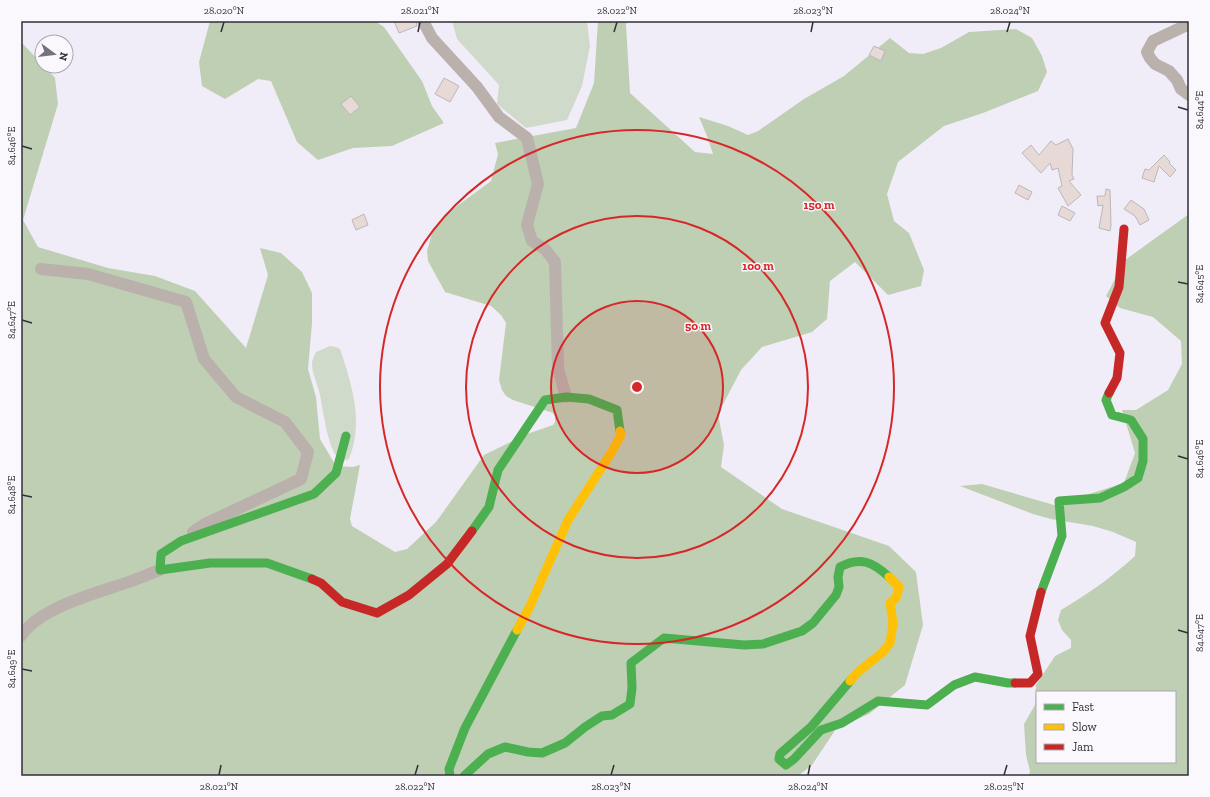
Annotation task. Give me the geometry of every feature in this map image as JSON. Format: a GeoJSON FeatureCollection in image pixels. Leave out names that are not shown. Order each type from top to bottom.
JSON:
{"type":"FeatureCollection","features":[{"type":"Feature","properties":{"kind":"street"},"geometry":{"type":"LineString","coordinates":[[423,21],[432,38],[477,87],[499,117],[527,138],[538,184],[527,225],[532,241],[546,248],[555,262],[558,368],[566,396]]}},
{"type":"Feature","properties":{"kind":"street"},"geometry":{"type":"LineString","coordinates":[[1189,24],[1153,41],[1147,52],[1155,64],[1169,71],[1177,80],[1181,89],[1189,95]]}},
{"type":"Feature","properties":{"kind":"street"},"geometry":{"type":"LineString","coordinates":[[464,776],[488,754],[505,747],[528,752],[542,753],[565,743],[585,726],[602,716],[612,715],[630,704],[632,688],[631,663],[664,638],[744,645],[763,644],[802,631],[813,623],[836,595],[839,587],[838,577],[840,567],[846,562],[862,560],[886,573],[899,587],[896,598],[890,603],[893,623],[890,643],[884,652],[858,672],[811,727],[780,754],[779,759],[786,765],[794,759],[821,730],[842,723],[878,701],[927,705],[954,685],[974,677],[1008,683],[1030,683],[1038,674],[1030,636],[1042,589],[1062,536],[1059,501],[1100,498],[1124,487],[1138,478],[1143,461],[1143,439],[1131,420],[1112,415],[1106,400],[1117,378],[1120,353],[1105,323],[1119,286],[1124,229]]}},
{"type":"Feature","properties":{"kind":"street"},"geometry":{"type":"LineString","coordinates":[[41,269],[88,274],[186,302],[204,359],[236,397],[285,422],[308,452],[301,479],[205,524],[161,554],[160,570]]}},
{"type":"Feature","properties":{"kind":"street"},"geometry":{"type":"LineString","coordinates":[[21,636],[25,630],[45,615],[82,598],[160,570],[210,563],[267,563],[321,583],[342,602],[377,613],[408,595],[448,564],[489,507],[498,470],[545,400],[566,396],[589,399],[617,410],[621,435],[568,520],[530,606],[465,728],[449,769],[450,776]]}},
{"type":"Feature","properties":{"kind":"street"},"geometry":{"type":"LineString","coordinates":[[181,541],[314,494],[336,473],[346,436]]}},
{"type":"Feature","properties":{"kind":"green space"},"geometry":{"type":"Polygon","coordinates":[[[210,21],[375,21],[384,27],[422,81],[432,106],[444,123],[392,146],[353,148],[318,160],[297,142],[271,81],[258,79],[225,99],[202,86],[199,62],[210,21]]]}},
{"type":"Feature","properties":{"kind":"green space"},"geometry":{"type":"Polygon","coordinates":[[[452,21],[587,21],[590,46],[582,86],[567,120],[526,128],[497,104],[499,85],[457,39],[452,21]]]}},
{"type":"Feature","properties":{"kind":"green space"},"geometry":{"type":"Polygon","coordinates":[[[598,21],[629,21],[626,24],[630,93],[695,152],[713,154],[699,117],[728,126],[748,135],[758,131],[804,99],[844,76],[890,38],[909,53],[923,54],[941,48],[969,32],[1016,29],[1032,38],[1042,56],[1047,72],[1038,91],[983,113],[944,126],[898,162],[887,194],[894,221],[909,233],[924,270],[921,286],[888,295],[855,262],[830,281],[827,319],[812,332],[762,347],[741,370],[718,414],[724,445],[721,467],[782,509],[889,546],[916,572],[923,625],[905,685],[869,714],[836,729],[812,765],[798,776],[21,776],[21,42],[34,56],[34,74],[51,74],[55,78],[58,104],[23,220],[38,247],[108,268],[155,276],[195,291],[246,348],[268,275],[260,248],[281,253],[302,272],[312,293],[312,323],[308,369],[316,397],[320,439],[336,466],[353,467],[360,465],[350,519],[352,526],[395,552],[407,549],[436,522],[484,455],[527,434],[553,425],[555,422],[553,413],[513,400],[506,396],[502,390],[499,380],[506,323],[501,315],[491,306],[445,292],[428,261],[427,251],[433,230],[445,215],[491,181],[498,154],[495,143],[576,128],[594,83],[598,21]]]}},
{"type":"Feature","properties":{"kind":"green space"},"geometry":{"type":"Polygon","coordinates":[[[1189,214],[1189,776],[1029,776],[1030,771],[1026,755],[1024,724],[1035,705],[1036,685],[1055,656],[1071,648],[1071,640],[1062,630],[1058,620],[1061,610],[1100,585],[1135,556],[1136,542],[1113,532],[1093,526],[1051,519],[1033,514],[960,486],[982,484],[1054,505],[1124,483],[1135,453],[1122,410],[1136,410],[1168,390],[1182,364],[1181,341],[1153,317],[1120,308],[1106,296],[1125,260],[1189,214]]]}},
{"type":"Feature","properties":{"kind":"green space"},"geometry":{"type":"Polygon","coordinates":[[[330,346],[340,349],[349,376],[355,404],[356,431],[349,459],[344,461],[339,459],[331,446],[319,391],[312,368],[312,361],[316,352],[330,346]]]}},
{"type":"Feature","properties":{"kind":"building"},"geometry":{"type":"Polygon","coordinates":[[[394,21],[416,21],[417,26],[399,33],[394,21]]]}},
{"type":"Feature","properties":{"kind":"building"},"geometry":{"type":"Polygon","coordinates":[[[874,46],[885,51],[881,61],[869,55],[874,46]]]}},
{"type":"Feature","properties":{"kind":"building"},"geometry":{"type":"Polygon","coordinates":[[[444,78],[459,86],[450,102],[435,94],[444,78]]]}},
{"type":"Feature","properties":{"kind":"building"},"geometry":{"type":"Polygon","coordinates":[[[351,96],[360,107],[350,115],[341,104],[351,96]]]}},
{"type":"Feature","properties":{"kind":"building"},"geometry":{"type":"Polygon","coordinates":[[[1068,139],[1073,149],[1072,175],[1074,179],[1069,181],[1081,195],[1068,206],[1058,188],[1062,186],[1058,168],[1052,170],[1050,163],[1041,173],[1022,153],[1031,145],[1039,155],[1051,141],[1056,145],[1068,139]]]}},
{"type":"Feature","properties":{"kind":"building"},"geometry":{"type":"Polygon","coordinates":[[[1164,155],[1176,170],[1170,177],[1159,166],[1154,182],[1142,178],[1145,169],[1149,170],[1164,155]]]}},
{"type":"Feature","properties":{"kind":"building"},"geometry":{"type":"Polygon","coordinates":[[[1019,185],[1032,192],[1028,200],[1015,193],[1019,185]]]}},
{"type":"Feature","properties":{"kind":"building"},"geometry":{"type":"Polygon","coordinates":[[[1106,189],[1110,190],[1110,231],[1099,228],[1103,205],[1098,206],[1097,196],[1105,196],[1106,189]]]}},
{"type":"Feature","properties":{"kind":"building"},"geometry":{"type":"Polygon","coordinates":[[[1131,200],[1144,209],[1149,220],[1140,225],[1135,216],[1124,209],[1131,200]]]}},
{"type":"Feature","properties":{"kind":"building"},"geometry":{"type":"Polygon","coordinates":[[[1062,206],[1075,213],[1070,221],[1058,215],[1062,206]]]}},
{"type":"Feature","properties":{"kind":"building"},"geometry":{"type":"Polygon","coordinates":[[[364,214],[368,225],[356,230],[352,220],[364,214]]]}},
{"type":"Feature","properties":{"kind":"traffic: fast"},"geometry":{"type":"LineString","coordinates":[[1041,592],[1062,536],[1059,501],[1100,498],[1124,487],[1138,478],[1143,461],[1143,439],[1131,420],[1112,415],[1106,400],[1109,393]]}},
{"type":"Feature","properties":{"kind":"traffic: fast"},"geometry":{"type":"LineString","coordinates":[[472,531],[489,507],[498,470],[545,400],[566,397],[589,399],[617,410],[620,431]]}},
{"type":"Feature","properties":{"kind":"traffic: fast"},"geometry":{"type":"LineString","coordinates":[[312,579],[267,563],[210,563],[160,570],[161,554],[181,541],[314,494],[336,473],[346,436]]}},
{"type":"Feature","properties":{"kind":"traffic: fast"},"geometry":{"type":"LineString","coordinates":[[464,776],[488,754],[505,747],[528,752],[542,753],[565,743],[602,716],[612,715],[630,704],[632,688],[631,663],[664,638],[744,645],[763,644],[802,631],[813,623],[836,595],[839,587],[838,577],[840,567],[854,562],[866,562],[872,564],[889,577]]}},
{"type":"Feature","properties":{"kind":"traffic: fast"},"geometry":{"type":"LineString","coordinates":[[450,776],[449,769],[465,728],[517,630]]}},
{"type":"Feature","properties":{"kind":"traffic: fast"},"geometry":{"type":"LineString","coordinates":[[850,681],[811,727],[780,754],[779,759],[786,765],[794,759],[821,730],[842,723],[878,701],[927,705],[954,685],[975,677],[1015,683]]}},
{"type":"Feature","properties":{"kind":"traffic: slow"},"geometry":{"type":"LineString","coordinates":[[517,630],[530,606],[568,520],[611,453],[621,435],[620,431]]}},
{"type":"Feature","properties":{"kind":"traffic: slow"},"geometry":{"type":"LineString","coordinates":[[850,681],[858,672],[883,652],[890,643],[893,623],[890,603],[896,598],[899,587],[889,577]]}},
{"type":"Feature","properties":{"kind":"traffic: jam"},"geometry":{"type":"LineString","coordinates":[[1109,393],[1117,378],[1120,353],[1105,323],[1119,287],[1124,229]]}},
{"type":"Feature","properties":{"kind":"traffic: jam"},"geometry":{"type":"LineString","coordinates":[[312,579],[321,583],[342,602],[377,613],[409,595],[447,564],[472,531]]}},
{"type":"Feature","properties":{"kind":"traffic: jam"},"geometry":{"type":"LineString","coordinates":[[1015,683],[1030,683],[1038,674],[1030,636],[1041,592]]}}]}
